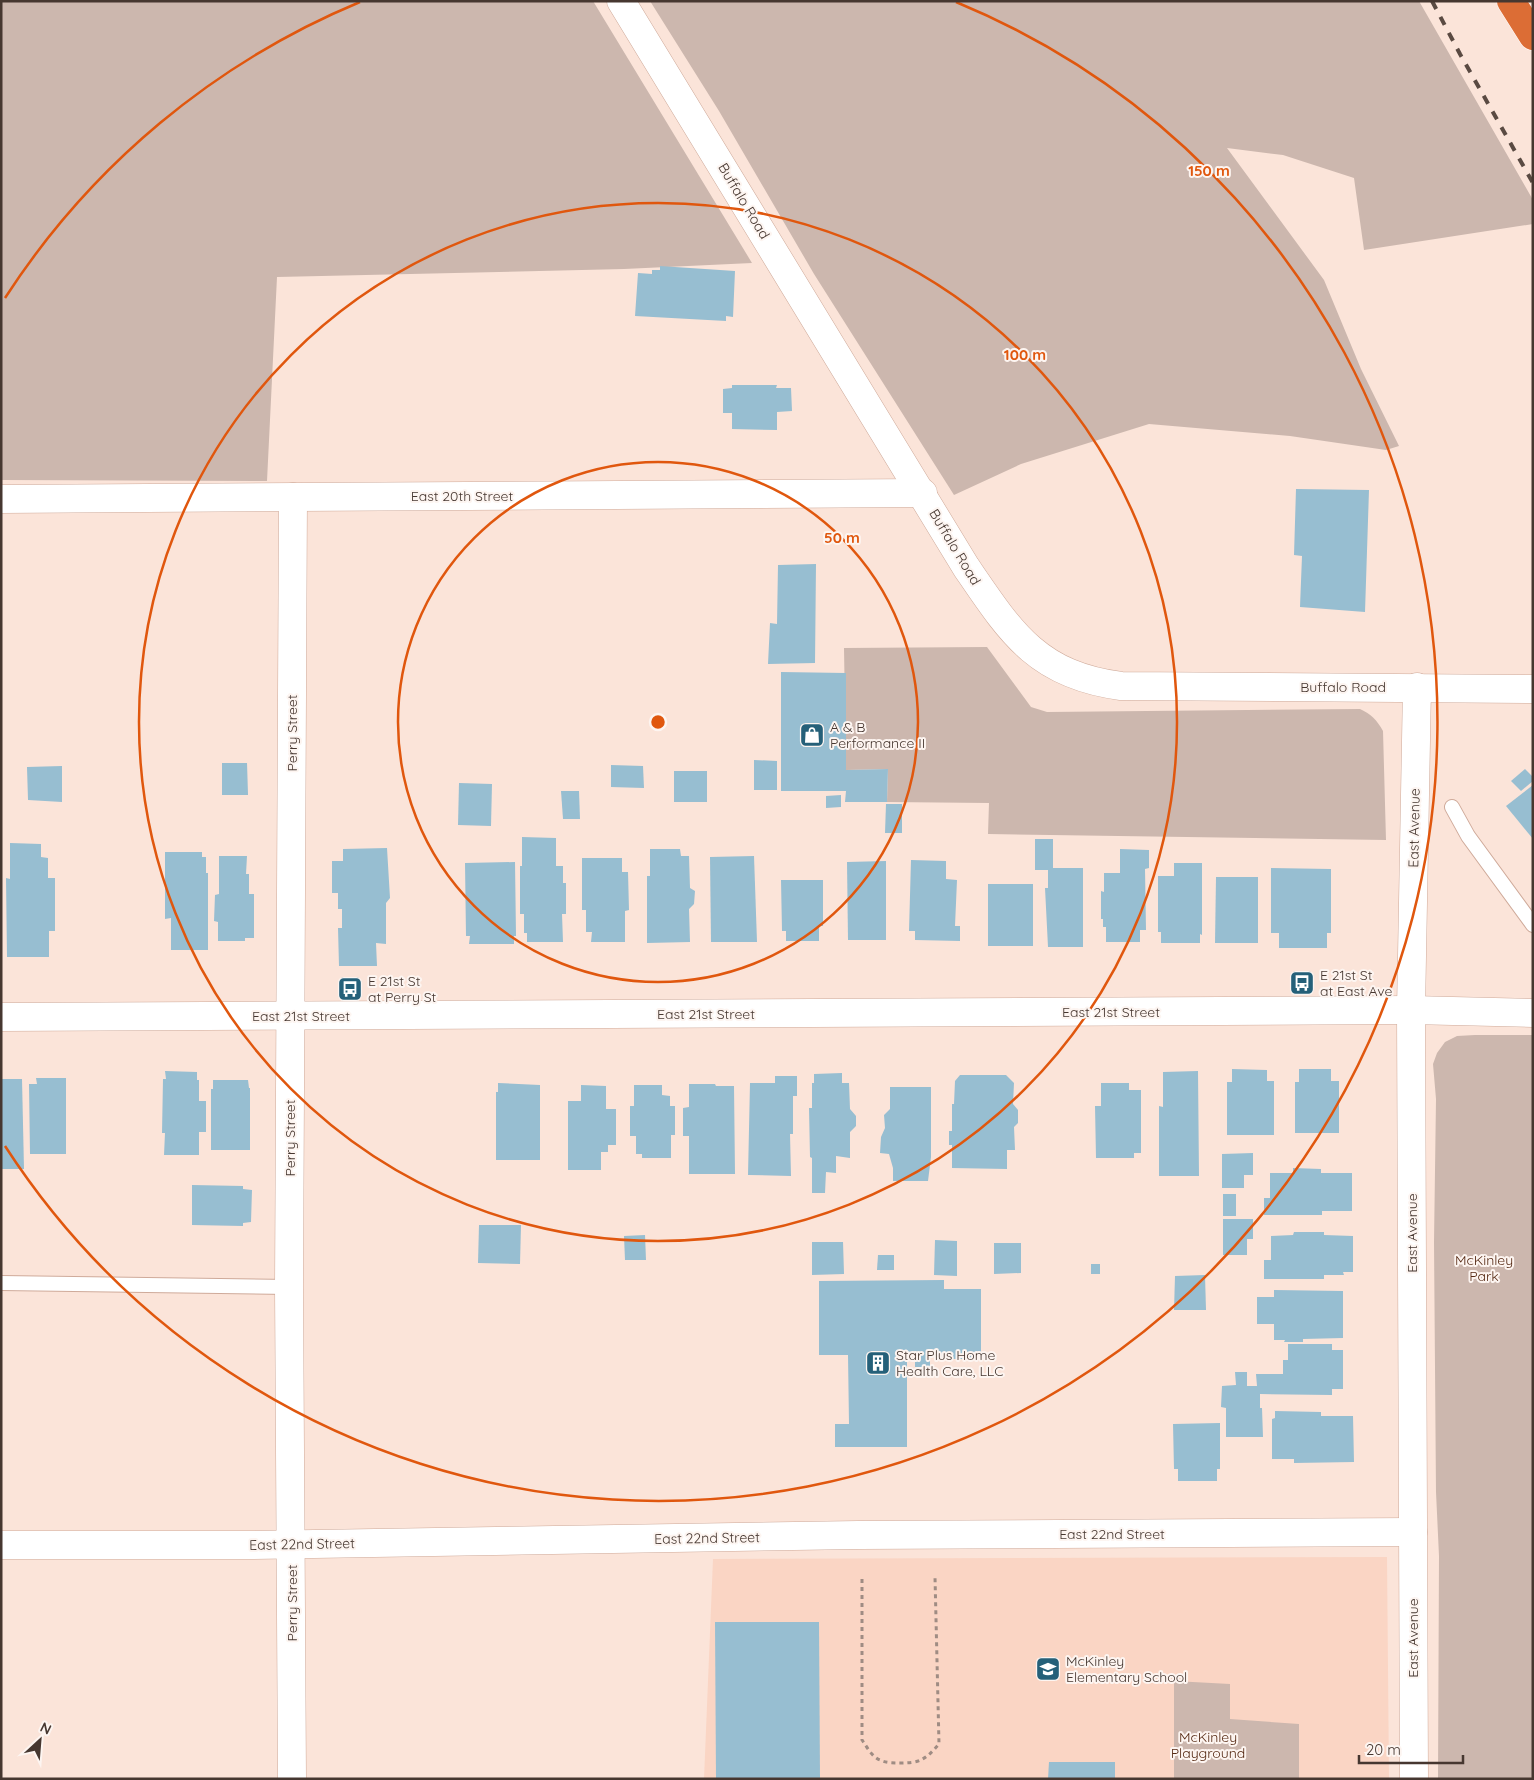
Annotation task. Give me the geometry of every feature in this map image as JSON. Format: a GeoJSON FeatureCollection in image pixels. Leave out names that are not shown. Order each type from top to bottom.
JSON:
{"type":"FeatureCollection","features":[{"type":"Feature","properties":{"kind":"highway"},"geometry":{"type":"LineString","coordinates":[[1511,1],[1533,36]]}},
{"type":"Feature","properties":{"kind":"street","name":"Buffalo Road"},"geometry":{"type":"LineString","coordinates":[[622,1],[923,493],[966,567],[995,610],[1022,643],[1051,664],[1069,674],[1102,684],[1121,686],[1533,688]]}},
{"type":"Feature","properties":{"kind":"street","name":"East 20th Street"},"geometry":{"type":"LineString","coordinates":[[1,499],[923,493]]}},
{"type":"Feature","properties":{"kind":"street","name":"Perry Street"},"geometry":{"type":"LineString","coordinates":[[292,1779],[289,1287],[293,497]]}},
{"type":"Feature","properties":{"kind":"street","name":"East Avenue"},"geometry":{"type":"LineString","coordinates":[[1414,1779],[1412,1010],[1417,687]]}},
{"type":"Feature","properties":{"kind":"street","name":"East 21st Street"},"geometry":{"type":"LineString","coordinates":[[1,1017],[1412,1010],[1533,1013]]}},
{"type":"Feature","properties":{"kind":"street","name":"East 22nd Street"},"geometry":{"type":"LineString","coordinates":[[1,1544],[291,1543],[858,1535],[1413,1532]]}},
{"type":"Feature","properties":{"kind":"lane"},"geometry":{"type":"LineString","coordinates":[[1452,807],[1468,836],[1533,925]]}},
{"type":"Feature","properties":{"kind":"lane"},"geometry":{"type":"LineString","coordinates":[[1,1283],[289,1287]]}},
{"type":"Feature","properties":{"kind":"path"},"geometry":{"type":"LineString","coordinates":[[862,1579],[862,1740],[871,1753],[879,1760],[894,1763],[917,1763],[931,1753],[939,1744],[935,1578]]}},
{"type":"Feature","properties":{"kind":"shaded area","name":"McKinley Elementary School"},"geometry":{"type":"Polygon","coordinates":[[[1387,1557],[1389,1779],[704,1779],[713,1559],[1387,1557]]]}},
{"type":"Feature","properties":{"kind":"green space"},"geometry":{"type":"Polygon","coordinates":[[[1,1],[593,1],[752,263],[624,269],[277,277],[267,481],[1,480],[1,1]]]}},
{"type":"Feature","properties":{"kind":"green space"},"geometry":{"type":"Polygon","coordinates":[[[650,1],[1419,1],[1533,200],[1533,224],[1364,250],[1354,178],[1283,155],[1227,148],[1324,280],[1361,369],[1399,446],[1386,450],[1290,436],[1149,424],[1021,464],[954,495],[814,274],[719,111],[650,1]]]}},
{"type":"Feature","properties":{"kind":"green space"},"geometry":{"type":"Polygon","coordinates":[[[987,647],[1031,707],[1047,712],[1360,709],[1373,718],[1383,731],[1386,840],[988,834],[989,803],[887,802],[888,769],[846,770],[844,648],[987,647]]]}},
{"type":"Feature","properties":{"kind":"green space","name":"McKinley Park"},"geometry":{"type":"Polygon","coordinates":[[[1533,1035],[1533,1779],[1438,1779],[1439,1556],[1436,1492],[1434,1242],[1436,1099],[1433,1064],[1437,1053],[1445,1042],[1457,1036],[1533,1035]]]}},
{"type":"Feature","properties":{"kind":"green space","name":"McKinley Playground"},"geometry":{"type":"Polygon","coordinates":[[[1174,1681],[1230,1684],[1230,1719],[1299,1724],[1299,1779],[1174,1779],[1174,1681]]]}},
{"type":"Feature","properties":{"kind":"building"},"geometry":{"type":"Polygon","coordinates":[[[660,266],[735,271],[733,317],[726,316],[726,321],[635,316],[638,273],[652,274],[652,270],[660,270],[660,266]]]}},
{"type":"Feature","properties":{"kind":"building"},"geometry":{"type":"Polygon","coordinates":[[[732,385],[777,385],[776,388],[791,388],[792,411],[777,412],[777,430],[732,429],[732,413],[723,413],[723,389],[732,388],[732,385]]]}},
{"type":"Feature","properties":{"kind":"building"},"geometry":{"type":"Polygon","coordinates":[[[1296,489],[1369,490],[1365,612],[1300,607],[1302,556],[1294,555],[1296,489]]]}},
{"type":"Feature","properties":{"kind":"building"},"geometry":{"type":"Polygon","coordinates":[[[816,564],[815,663],[768,664],[770,623],[777,624],[778,565],[816,564]]]}},
{"type":"Feature","properties":{"kind":"building"},"geometry":{"type":"Polygon","coordinates":[[[781,672],[846,673],[846,770],[888,769],[887,802],[845,802],[846,791],[781,791],[781,672]]]}},
{"type":"Feature","properties":{"kind":"building"},"geometry":{"type":"Polygon","coordinates":[[[754,760],[777,761],[777,790],[754,790],[754,760]]]}},
{"type":"Feature","properties":{"kind":"building"},"geometry":{"type":"Polygon","coordinates":[[[222,763],[247,763],[248,795],[222,795],[222,763]]]}},
{"type":"Feature","properties":{"kind":"building"},"geometry":{"type":"Polygon","coordinates":[[[611,765],[643,766],[644,788],[611,787],[611,765]]]}},
{"type":"Feature","properties":{"kind":"building"},"geometry":{"type":"Polygon","coordinates":[[[62,766],[62,802],[28,800],[27,767],[62,766]]]}},
{"type":"Feature","properties":{"kind":"building"},"geometry":{"type":"Polygon","coordinates":[[[1525,769],[1533,777],[1533,781],[1521,791],[1511,781],[1525,769]]]}},
{"type":"Feature","properties":{"kind":"building"},"geometry":{"type":"Polygon","coordinates":[[[674,771],[707,771],[707,802],[674,802],[674,771]]]}},
{"type":"Feature","properties":{"kind":"building"},"geometry":{"type":"Polygon","coordinates":[[[459,783],[492,784],[491,826],[458,825],[459,783]]]}},
{"type":"Feature","properties":{"kind":"building"},"geometry":{"type":"Polygon","coordinates":[[[1533,785],[1533,839],[1506,806],[1533,785]]]}},
{"type":"Feature","properties":{"kind":"building"},"geometry":{"type":"Polygon","coordinates":[[[561,791],[579,791],[580,819],[563,819],[561,791]]]}},
{"type":"Feature","properties":{"kind":"building"},"geometry":{"type":"Polygon","coordinates":[[[841,795],[841,807],[826,808],[826,796],[841,795]]]}},
{"type":"Feature","properties":{"kind":"building"},"geometry":{"type":"Polygon","coordinates":[[[886,804],[902,804],[902,833],[885,833],[886,804]]]}},
{"type":"Feature","properties":{"kind":"building"},"geometry":{"type":"Polygon","coordinates":[[[522,837],[556,838],[556,866],[563,866],[563,883],[566,883],[566,914],[562,914],[563,942],[527,942],[527,933],[524,933],[524,914],[520,914],[522,837]]]}},
{"type":"Feature","properties":{"kind":"building"},"geometry":{"type":"Polygon","coordinates":[[[1035,839],[1053,839],[1053,868],[1083,868],[1083,947],[1048,947],[1045,888],[1048,888],[1048,870],[1035,870],[1035,839]]]}},
{"type":"Feature","properties":{"kind":"building"},"geometry":{"type":"Polygon","coordinates":[[[10,843],[41,844],[41,857],[48,858],[48,878],[55,878],[55,931],[49,931],[49,957],[7,957],[6,878],[10,879],[10,843]]]}},
{"type":"Feature","properties":{"kind":"building"},"geometry":{"type":"Polygon","coordinates":[[[387,848],[390,898],[386,903],[386,944],[376,943],[377,966],[339,966],[338,928],[342,928],[342,909],[338,909],[338,893],[332,893],[332,861],[343,861],[343,849],[387,848]]]}},
{"type":"Feature","properties":{"kind":"building"},"geometry":{"type":"Polygon","coordinates":[[[650,849],[680,849],[681,856],[689,856],[690,888],[695,891],[694,904],[689,909],[690,942],[647,943],[647,876],[650,876],[650,849]]]}},
{"type":"Feature","properties":{"kind":"building"},"geometry":{"type":"Polygon","coordinates":[[[1120,849],[1149,850],[1149,868],[1145,869],[1146,930],[1140,930],[1140,942],[1106,942],[1106,927],[1103,927],[1103,919],[1101,919],[1101,891],[1104,892],[1104,873],[1120,873],[1120,849]]]}},
{"type":"Feature","properties":{"kind":"building"},"geometry":{"type":"Polygon","coordinates":[[[165,852],[202,852],[202,857],[206,857],[206,873],[208,873],[208,950],[171,950],[171,918],[165,919],[165,852]]]}},
{"type":"Feature","properties":{"kind":"building"},"geometry":{"type":"Polygon","coordinates":[[[219,856],[247,856],[246,874],[249,874],[249,894],[254,894],[254,938],[245,938],[245,941],[218,941],[218,922],[214,921],[215,895],[219,894],[219,856]]]}},
{"type":"Feature","properties":{"kind":"building"},"geometry":{"type":"Polygon","coordinates":[[[754,856],[757,942],[711,942],[710,857],[754,856]]]}},
{"type":"Feature","properties":{"kind":"building"},"geometry":{"type":"Polygon","coordinates":[[[582,858],[622,858],[622,872],[628,872],[629,910],[625,911],[625,942],[591,942],[592,932],[586,932],[586,910],[582,910],[582,858]]]}},
{"type":"Feature","properties":{"kind":"building"},"geometry":{"type":"Polygon","coordinates":[[[911,860],[946,861],[946,879],[957,880],[955,926],[960,926],[960,941],[915,940],[915,931],[909,931],[911,860]]]}},
{"type":"Feature","properties":{"kind":"building"},"geometry":{"type":"Polygon","coordinates":[[[886,861],[886,940],[848,940],[847,862],[886,861]]]}},
{"type":"Feature","properties":{"kind":"building"},"geometry":{"type":"Polygon","coordinates":[[[515,862],[516,936],[514,936],[514,944],[469,944],[470,936],[466,936],[465,863],[515,862]]]}},
{"type":"Feature","properties":{"kind":"building"},"geometry":{"type":"Polygon","coordinates":[[[1174,863],[1202,863],[1202,935],[1200,934],[1200,943],[1161,943],[1161,932],[1158,932],[1158,876],[1174,876],[1174,863]]]}},
{"type":"Feature","properties":{"kind":"building"},"geometry":{"type":"Polygon","coordinates":[[[1271,868],[1331,869],[1331,933],[1327,933],[1327,948],[1279,948],[1279,933],[1271,933],[1271,868]]]}},
{"type":"Feature","properties":{"kind":"building"},"geometry":{"type":"Polygon","coordinates":[[[1216,877],[1258,877],[1258,943],[1215,943],[1216,877]]]}},
{"type":"Feature","properties":{"kind":"building"},"geometry":{"type":"Polygon","coordinates":[[[781,880],[823,880],[823,926],[819,926],[819,941],[786,941],[786,931],[782,931],[781,880]]]}},
{"type":"Feature","properties":{"kind":"building"},"geometry":{"type":"Polygon","coordinates":[[[988,884],[1033,884],[1033,946],[988,946],[988,884]]]}},
{"type":"Feature","properties":{"kind":"building"},"geometry":{"type":"Polygon","coordinates":[[[1232,1069],[1267,1070],[1267,1081],[1274,1081],[1274,1135],[1227,1135],[1227,1082],[1232,1082],[1232,1069]]]}},
{"type":"Feature","properties":{"kind":"building"},"geometry":{"type":"Polygon","coordinates":[[[1299,1069],[1331,1069],[1331,1081],[1339,1081],[1339,1133],[1295,1133],[1295,1082],[1299,1082],[1299,1069]]]}},
{"type":"Feature","properties":{"kind":"building"},"geometry":{"type":"Polygon","coordinates":[[[165,1071],[197,1072],[199,1101],[206,1101],[206,1132],[199,1132],[199,1155],[164,1155],[165,1133],[162,1133],[163,1079],[166,1079],[165,1071]]]}},
{"type":"Feature","properties":{"kind":"building"},"geometry":{"type":"Polygon","coordinates":[[[1198,1071],[1199,1176],[1159,1176],[1159,1106],[1163,1107],[1163,1072],[1198,1071]]]}},
{"type":"Feature","properties":{"kind":"building"},"geometry":{"type":"Polygon","coordinates":[[[842,1073],[842,1083],[849,1083],[850,1109],[856,1116],[856,1126],[850,1132],[850,1158],[836,1156],[836,1173],[826,1172],[825,1193],[812,1193],[809,1108],[812,1108],[814,1074],[842,1073]]]}},
{"type":"Feature","properties":{"kind":"building"},"geometry":{"type":"Polygon","coordinates":[[[960,1075],[1006,1075],[1014,1083],[1013,1104],[1018,1110],[1018,1123],[1014,1127],[1015,1150],[1007,1150],[1007,1169],[952,1168],[952,1145],[949,1145],[949,1131],[952,1131],[952,1104],[954,1104],[955,1081],[960,1075]]]}},
{"type":"Feature","properties":{"kind":"building"},"geometry":{"type":"Polygon","coordinates":[[[775,1076],[797,1076],[797,1096],[793,1096],[793,1134],[790,1134],[791,1176],[748,1175],[750,1083],[775,1083],[775,1076]]]}},
{"type":"Feature","properties":{"kind":"building"},"geometry":{"type":"Polygon","coordinates":[[[36,1078],[66,1078],[66,1154],[30,1154],[29,1084],[37,1084],[36,1078]]]}},
{"type":"Feature","properties":{"kind":"building"},"geometry":{"type":"Polygon","coordinates":[[[1,1079],[22,1079],[24,1169],[1,1169],[1,1079]]]}},
{"type":"Feature","properties":{"kind":"building"},"geometry":{"type":"Polygon","coordinates":[[[213,1080],[248,1080],[250,1088],[250,1150],[211,1150],[211,1089],[213,1089],[213,1080]]]}},
{"type":"Feature","properties":{"kind":"building"},"geometry":{"type":"Polygon","coordinates":[[[498,1083],[540,1085],[540,1160],[496,1160],[496,1092],[498,1092],[498,1083]]]}},
{"type":"Feature","properties":{"kind":"building"},"geometry":{"type":"Polygon","coordinates":[[[1101,1083],[1129,1083],[1129,1090],[1141,1090],[1141,1153],[1134,1153],[1134,1158],[1096,1158],[1095,1106],[1101,1106],[1101,1083]]]}},
{"type":"Feature","properties":{"kind":"building"},"geometry":{"type":"Polygon","coordinates":[[[689,1084],[734,1086],[735,1174],[689,1174],[689,1136],[683,1136],[683,1108],[689,1107],[689,1084]]]}},
{"type":"Feature","properties":{"kind":"building"},"geometry":{"type":"Polygon","coordinates":[[[581,1085],[606,1086],[606,1109],[616,1109],[616,1145],[608,1145],[608,1152],[601,1152],[601,1170],[568,1170],[568,1101],[581,1101],[581,1085]]]}},
{"type":"Feature","properties":{"kind":"building"},"geometry":{"type":"Polygon","coordinates":[[[634,1085],[662,1085],[662,1095],[670,1096],[670,1106],[675,1106],[675,1135],[671,1135],[671,1158],[642,1158],[642,1154],[636,1154],[636,1136],[630,1136],[630,1106],[634,1106],[634,1085]]]}},
{"type":"Feature","properties":{"kind":"building"},"geometry":{"type":"Polygon","coordinates":[[[890,1087],[931,1087],[931,1157],[928,1181],[893,1181],[893,1168],[889,1154],[880,1153],[881,1137],[885,1128],[884,1115],[890,1109],[890,1087]]]}},
{"type":"Feature","properties":{"kind":"building"},"geometry":{"type":"Polygon","coordinates":[[[1253,1153],[1253,1175],[1244,1175],[1244,1188],[1222,1188],[1222,1154],[1253,1153]]]}},
{"type":"Feature","properties":{"kind":"building"},"geometry":{"type":"Polygon","coordinates":[[[1293,1168],[1321,1169],[1321,1173],[1352,1173],[1352,1211],[1322,1211],[1322,1215],[1264,1215],[1264,1198],[1270,1198],[1270,1173],[1293,1173],[1293,1168]]]}},
{"type":"Feature","properties":{"kind":"building"},"geometry":{"type":"Polygon","coordinates":[[[192,1185],[243,1186],[243,1189],[252,1190],[251,1222],[243,1223],[243,1226],[192,1225],[192,1185]]]}},
{"type":"Feature","properties":{"kind":"building"},"geometry":{"type":"Polygon","coordinates":[[[1223,1194],[1236,1194],[1236,1216],[1223,1216],[1223,1194]]]}},
{"type":"Feature","properties":{"kind":"building"},"geometry":{"type":"Polygon","coordinates":[[[1223,1219],[1253,1219],[1253,1239],[1247,1239],[1247,1255],[1223,1255],[1223,1219]]]}},
{"type":"Feature","properties":{"kind":"building"},"geometry":{"type":"Polygon","coordinates":[[[479,1225],[521,1225],[520,1264],[478,1263],[479,1225]]]}},
{"type":"Feature","properties":{"kind":"building"},"geometry":{"type":"Polygon","coordinates":[[[1294,1232],[1324,1232],[1324,1235],[1353,1236],[1353,1272],[1343,1272],[1344,1275],[1324,1275],[1324,1279],[1264,1279],[1264,1260],[1271,1260],[1271,1236],[1293,1235],[1294,1232]]]}},
{"type":"Feature","properties":{"kind":"building"},"geometry":{"type":"Polygon","coordinates":[[[645,1235],[646,1260],[625,1260],[624,1236],[645,1235]]]}},
{"type":"Feature","properties":{"kind":"building"},"geometry":{"type":"Polygon","coordinates":[[[935,1240],[957,1241],[957,1276],[934,1275],[935,1240]]]}},
{"type":"Feature","properties":{"kind":"building"},"geometry":{"type":"Polygon","coordinates":[[[812,1242],[843,1242],[844,1274],[812,1275],[812,1242]]]}},
{"type":"Feature","properties":{"kind":"building"},"geometry":{"type":"Polygon","coordinates":[[[994,1243],[1021,1243],[1021,1273],[994,1274],[994,1243]]]}},
{"type":"Feature","properties":{"kind":"building"},"geometry":{"type":"Polygon","coordinates":[[[878,1255],[894,1255],[894,1270],[877,1270],[878,1255]]]}},
{"type":"Feature","properties":{"kind":"building"},"geometry":{"type":"Polygon","coordinates":[[[1091,1264],[1100,1264],[1100,1274],[1091,1274],[1091,1264]]]}},
{"type":"Feature","properties":{"kind":"building"},"geometry":{"type":"Polygon","coordinates":[[[1205,1275],[1206,1310],[1174,1310],[1175,1276],[1205,1275]]]}},
{"type":"Feature","properties":{"kind":"building","name":"Star Plus Home Health Care, LLC"},"geometry":{"type":"Polygon","coordinates":[[[944,1280],[944,1289],[981,1289],[981,1359],[940,1359],[940,1355],[930,1355],[930,1367],[915,1367],[915,1355],[907,1355],[907,1447],[835,1447],[835,1424],[849,1424],[848,1355],[819,1355],[819,1281],[944,1280]]]}},
{"type":"Feature","properties":{"kind":"building"},"geometry":{"type":"Polygon","coordinates":[[[1274,1290],[1343,1291],[1343,1338],[1303,1339],[1303,1342],[1274,1340],[1274,1324],[1257,1324],[1257,1297],[1274,1297],[1274,1290]]]}},
{"type":"Feature","properties":{"kind":"building"},"geometry":{"type":"Polygon","coordinates":[[[1288,1344],[1332,1344],[1332,1350],[1343,1350],[1343,1389],[1332,1389],[1332,1395],[1260,1394],[1263,1437],[1226,1437],[1226,1408],[1221,1407],[1222,1386],[1236,1385],[1235,1372],[1247,1372],[1247,1386],[1257,1386],[1256,1374],[1283,1374],[1283,1360],[1288,1360],[1288,1344]]]}},
{"type":"Feature","properties":{"kind":"building"},"geometry":{"type":"Polygon","coordinates":[[[1275,1411],[1321,1412],[1321,1416],[1353,1416],[1354,1462],[1294,1463],[1294,1459],[1272,1459],[1272,1419],[1275,1418],[1275,1411]]]}},
{"type":"Feature","properties":{"kind":"building"},"geometry":{"type":"Polygon","coordinates":[[[1220,1423],[1220,1469],[1217,1469],[1217,1481],[1178,1481],[1178,1469],[1174,1469],[1173,1424],[1220,1423]]]}},
{"type":"Feature","properties":{"kind":"building"},"geometry":{"type":"Polygon","coordinates":[[[715,1622],[819,1622],[820,1779],[716,1779],[715,1622]]]}},
{"type":"Feature","properties":{"kind":"building"},"geometry":{"type":"Polygon","coordinates":[[[1049,1762],[1115,1762],[1115,1779],[1048,1779],[1049,1762]]]}},
{"type":"Feature","properties":{"kind":"railway"},"geometry":{"type":"LineString","coordinates":[[1432,1],[1533,183]]}},
{"type":"Feature","properties":{"kind":"place","name":"A & B Performance II"},"geometry":{"type":"Point","coordinates":[812,735]}},
{"type":"Feature","properties":{"kind":"place","name":"E 21st St at East Ave"},"geometry":{"type":"Point","coordinates":[1302,983]}},
{"type":"Feature","properties":{"kind":"place","name":"E 21st St at Perry St"},"geometry":{"type":"Point","coordinates":[350,989]}},
{"type":"Feature","properties":{"kind":"place","name":"Star Plus Home Health Care, LLC"},"geometry":{"type":"Point","coordinates":[878,1363]}},
{"type":"Feature","properties":{"kind":"place","name":"McKinley Elementary School"},"geometry":{"type":"Point","coordinates":[1048,1669]}}]}
